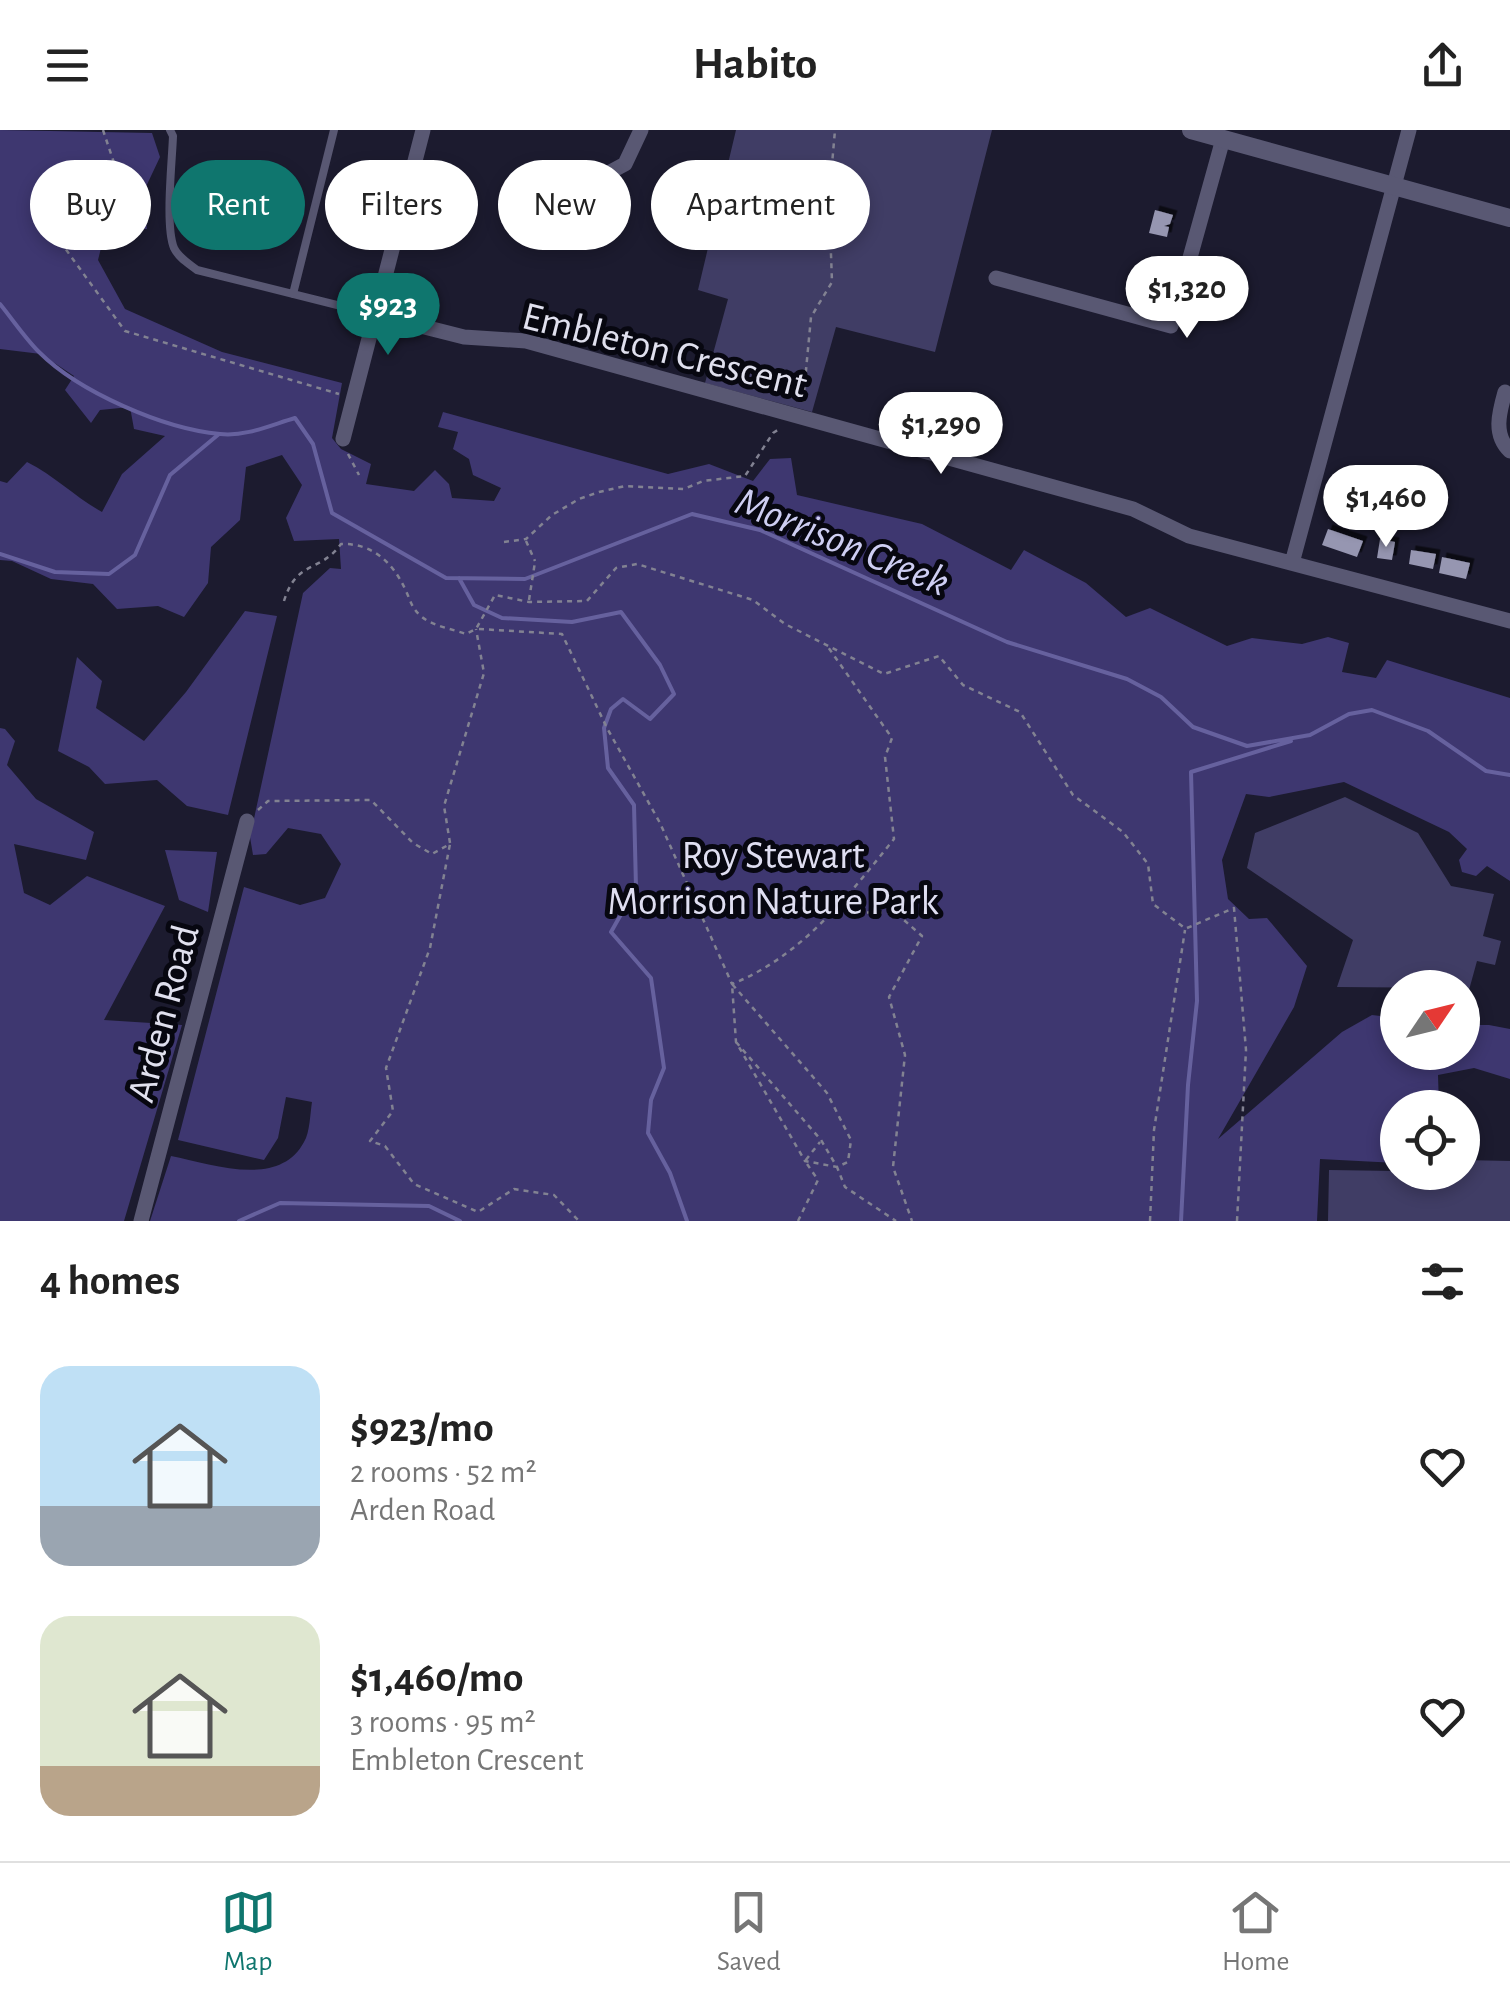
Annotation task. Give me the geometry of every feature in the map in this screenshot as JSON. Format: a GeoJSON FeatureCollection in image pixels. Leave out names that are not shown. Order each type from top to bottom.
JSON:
{"type":"FeatureCollection","features":[{"type":"Feature","properties":{"kind":"street"},"geometry":{"type":"LineString","coordinates":[[343,440],[423,130]]}},
{"type":"Feature","properties":{"kind":"street"},"geometry":{"type":"LineString","coordinates":[[627,160],[641,130]]}},
{"type":"Feature","properties":{"kind":"street"},"geometry":{"type":"LineString","coordinates":[[1191,130],[1510,218]]}},
{"type":"Feature","properties":{"kind":"street"},"geometry":{"type":"LineString","coordinates":[[1292,563],[1409,130]]}},
{"type":"Feature","properties":{"kind":"street"},"geometry":{"type":"LineString","coordinates":[[996,278],[1171,326],[1217,135]]}},
{"type":"Feature","properties":{"kind":"street","name":"Embleton Crescent"},"geometry":{"type":"LineString","coordinates":[[376,315],[464,338],[526,340],[1133,509],[1189,536],[1510,621]]}},
{"type":"Feature","properties":{"kind":"street"},"geometry":{"type":"LineString","coordinates":[[1505,392],[1498,431],[1504,448],[1510,451]]}},
{"type":"Feature","properties":{"kind":"street","name":"Arden Road"},"geometry":{"type":"LineString","coordinates":[[141,1221],[246,821]]}},
{"type":"Feature","properties":{"kind":"lane"},"geometry":{"type":"LineString","coordinates":[[170,130],[170,234],[178,254],[197,270],[376,315]]}},
{"type":"Feature","properties":{"kind":"lane"},"geometry":{"type":"LineString","coordinates":[[292,294],[334,130]]}},
{"type":"Feature","properties":{"kind":"path"},"geometry":{"type":"LineString","coordinates":[[103,130],[121,184],[78,210],[57,208],[46,222],[125,331],[355,399]]}},
{"type":"Feature","properties":{"kind":"path"},"geometry":{"type":"LineString","coordinates":[[504,542],[526,539],[552,515],[598,492],[624,486],[684,489],[704,481],[744,476],[772,433],[802,417],[811,316],[832,282],[829,199],[834,130]]}},
{"type":"Feature","properties":{"kind":"path"},"geometry":{"type":"LineString","coordinates":[[343,440],[359,475]]}},
{"type":"Feature","properties":{"kind":"path"},"geometry":{"type":"LineString","coordinates":[[526,539],[536,562],[529,602]]}},
{"type":"Feature","properties":{"kind":"path"},"geometry":{"type":"LineString","coordinates":[[284,601],[291,580],[308,567],[328,561],[341,544],[360,544],[379,554],[405,588],[412,607],[426,621],[466,634],[476,629],[562,634],[607,728],[660,823],[732,984],[827,1093],[851,1140],[848,1162],[837,1167],[805,1161]]}},
{"type":"Feature","properties":{"kind":"path"},"geometry":{"type":"LineString","coordinates":[[579,1221],[554,1195],[514,1189],[478,1212],[414,1184],[385,1146],[370,1142],[393,1111],[386,1068],[430,948],[450,844],[444,806],[484,673],[476,629],[495,595],[529,602],[587,601],[616,568],[637,564],[753,600],[785,624],[884,674],[939,656],[962,685],[1020,712],[1073,796],[1123,832],[1148,864],[1153,904],[1186,929]]}},
{"type":"Feature","properties":{"kind":"path"},"geometry":{"type":"LineString","coordinates":[[732,984],[762,972],[835,912],[894,839],[885,757],[892,738],[827,646]]}},
{"type":"Feature","properties":{"kind":"path"},"geometry":{"type":"LineString","coordinates":[[246,821],[268,801],[371,800],[422,849],[432,854],[450,844]]}},
{"type":"Feature","properties":{"kind":"path"},"geometry":{"type":"LineString","coordinates":[[1186,929],[1234,908],[1246,1050],[1238,1221]]}},
{"type":"Feature","properties":{"kind":"path"},"geometry":{"type":"LineString","coordinates":[[835,912],[896,913],[922,936],[890,998],[905,1055],[893,1168],[912,1221]]}},
{"type":"Feature","properties":{"kind":"path"},"geometry":{"type":"LineString","coordinates":[[1150,1221],[1154,1130],[1186,929]]}},
{"type":"Feature","properties":{"kind":"path"},"geometry":{"type":"LineString","coordinates":[[732,984],[736,1042],[818,1180],[798,1221]]}},
{"type":"Feature","properties":{"kind":"path"},"geometry":{"type":"LineString","coordinates":[[736,1042],[821,1140],[845,1187],[896,1221]]}},
{"type":"Feature","properties":{"kind":"path"},"geometry":{"type":"LineString","coordinates":[[805,1161],[821,1140]]}},
{"type":"Feature","properties":{"kind":"shaded area"},"geometry":{"type":"Polygon","coordinates":[[[736,130],[992,130],[935,352],[836,327],[812,412],[705,383],[728,299],[698,290],[708,250],[870,250],[870,160],[729,160],[736,130]]]}},
{"type":"Feature","properties":{"kind":"shaded area"},"geometry":{"type":"Polygon","coordinates":[[[1345,797],[1418,833],[1451,886],[1494,894],[1483,936],[1501,941],[1495,965],[1477,961],[1475,970],[1380,970],[1380,987],[1337,987],[1353,940],[1247,868],[1255,833],[1345,797]]]}},
{"type":"Feature","properties":{"kind":"shaded area"},"geometry":{"type":"Polygon","coordinates":[[[1480,1160],[1510,1161],[1510,1221],[1328,1221],[1329,1170],[1380,1171],[1380,1190],[1480,1190],[1480,1160]]]}},
{"type":"Feature","properties":{"kind":"green space","name":"Roy Stewart Morrison Nature Park"},"geometry":{"type":"Polygon","coordinates":[[[0,130],[152,133],[160,157],[151,176],[151,160],[30,160],[30,250],[100,250],[98,260],[125,309],[222,352],[342,383],[332,438],[341,449],[371,464],[366,484],[414,491],[435,470],[449,484],[452,498],[494,501],[501,488],[473,475],[469,459],[453,449],[458,432],[438,427],[443,412],[668,474],[709,464],[753,481],[770,459],[791,458],[797,495],[922,524],[1011,570],[1024,550],[1086,583],[1126,617],[1150,608],[1227,646],[1252,638],[1302,644],[1328,637],[1349,643],[1342,672],[1376,678],[1387,660],[1510,698],[1510,881],[1487,866],[1476,876],[1462,872],[1459,860],[1467,849],[1449,832],[1344,782],[1269,797],[1246,794],[1222,860],[1228,899],[1249,919],[1267,918],[1307,966],[1294,1007],[1218,1139],[1342,1032],[1372,1015],[1380,1016],[1380,1070],[1464,1070],[1438,1075],[1438,1090],[1380,1090],[1380,1162],[1320,1159],[1317,1221],[150,1221],[171,1156],[243,1170],[261,1169],[293,1156],[308,1133],[312,1102],[286,1097],[278,1138],[264,1160],[178,1140],[244,887],[300,905],[325,898],[341,864],[321,834],[288,828],[266,854],[253,855],[250,837],[303,593],[330,568],[341,569],[339,539],[294,541],[286,518],[302,485],[282,455],[246,467],[240,520],[211,547],[208,583],[184,617],[158,606],[117,609],[93,584],[51,579],[12,561],[0,560],[0,481],[7,483],[27,462],[102,512],[122,474],[165,436],[134,429],[130,407],[100,410],[91,423],[65,390],[74,376],[41,354],[0,349],[0,130]]]}},
{"type":"Feature","properties":{"kind":"green space"},"geometry":{"type":"Polygon","coordinates":[[[245,611],[277,616],[228,815],[187,806],[157,780],[105,784],[89,767],[58,751],[77,657],[102,681],[96,708],[144,741],[186,692],[245,611]]]}},
{"type":"Feature","properties":{"kind":"green space"},"geometry":{"type":"Polygon","coordinates":[[[0,728],[15,741],[7,765],[36,799],[94,832],[86,860],[14,844],[24,893],[50,905],[87,876],[165,906],[104,1020],[182,1025],[124,1221],[0,1221],[0,728]]]}},
{"type":"Feature","properties":{"kind":"green space"},"geometry":{"type":"Polygon","coordinates":[[[165,850],[217,852],[208,912],[179,900],[165,850]]]}},
{"type":"Feature","properties":{"kind":"green space","name":"Roy Stewart Morrison Nature Park"},"geometry":{"type":"Polygon","coordinates":[[[1480,1025],[1510,1029],[1510,1079],[1480,1070],[1480,1025]]]}},
{"type":"Feature","properties":{"kind":"building"},"geometry":{"type":"Polygon","coordinates":[[[1155,210],[1173,215],[1170,224],[1164,226],[1169,227],[1167,237],[1149,233],[1155,210]]]}},
{"type":"Feature","properties":{"kind":"building"},"geometry":{"type":"Polygon","coordinates":[[[1328,529],[1363,541],[1357,557],[1322,545],[1328,529]]]}},
{"type":"Feature","properties":{"kind":"building"},"geometry":{"type":"Polygon","coordinates":[[[1380,539],[1395,542],[1392,560],[1377,558],[1380,539]]]}},
{"type":"Feature","properties":{"kind":"building"},"geometry":{"type":"Polygon","coordinates":[[[1411,550],[1436,554],[1433,569],[1409,564],[1411,550]]]}},
{"type":"Feature","properties":{"kind":"building"},"geometry":{"type":"Polygon","coordinates":[[[1442,557],[1470,563],[1466,579],[1439,573],[1442,557]]]}},
{"type":"Feature","properties":{"kind":"waterway","name":"Morrison Creek"},"geometry":{"type":"LineString","coordinates":[[0,304],[34,347],[56,367],[99,394],[149,416],[198,431],[229,434],[295,418],[313,444],[332,513],[446,578],[525,579],[692,514],[760,530],[1007,642],[1127,679],[1161,697],[1193,727],[1247,746],[1310,735],[1349,714],[1372,710],[1428,731],[1486,771],[1510,775]]}},
{"type":"Feature","properties":{"kind":"waterway"},"geometry":{"type":"LineString","coordinates":[[0,554],[55,572],[109,574],[135,555],[170,475],[219,434]]}},
{"type":"Feature","properties":{"kind":"waterway"},"geometry":{"type":"LineString","coordinates":[[459,578],[474,605],[502,618],[572,622],[621,612],[660,665],[674,694],[650,719],[623,699],[611,709],[604,728],[608,768],[634,805],[636,888],[611,932],[651,978],[664,1068],[651,1100],[648,1133],[670,1173],[687,1221]]}},
{"type":"Feature","properties":{"kind":"waterway"},"geometry":{"type":"LineString","coordinates":[[1181,1221],[1197,1001],[1191,772],[1291,741]]}},
{"type":"Feature","properties":{"kind":"waterway"},"geometry":{"type":"LineString","coordinates":[[239,1221],[280,1203],[429,1206],[460,1221]]}}]}
